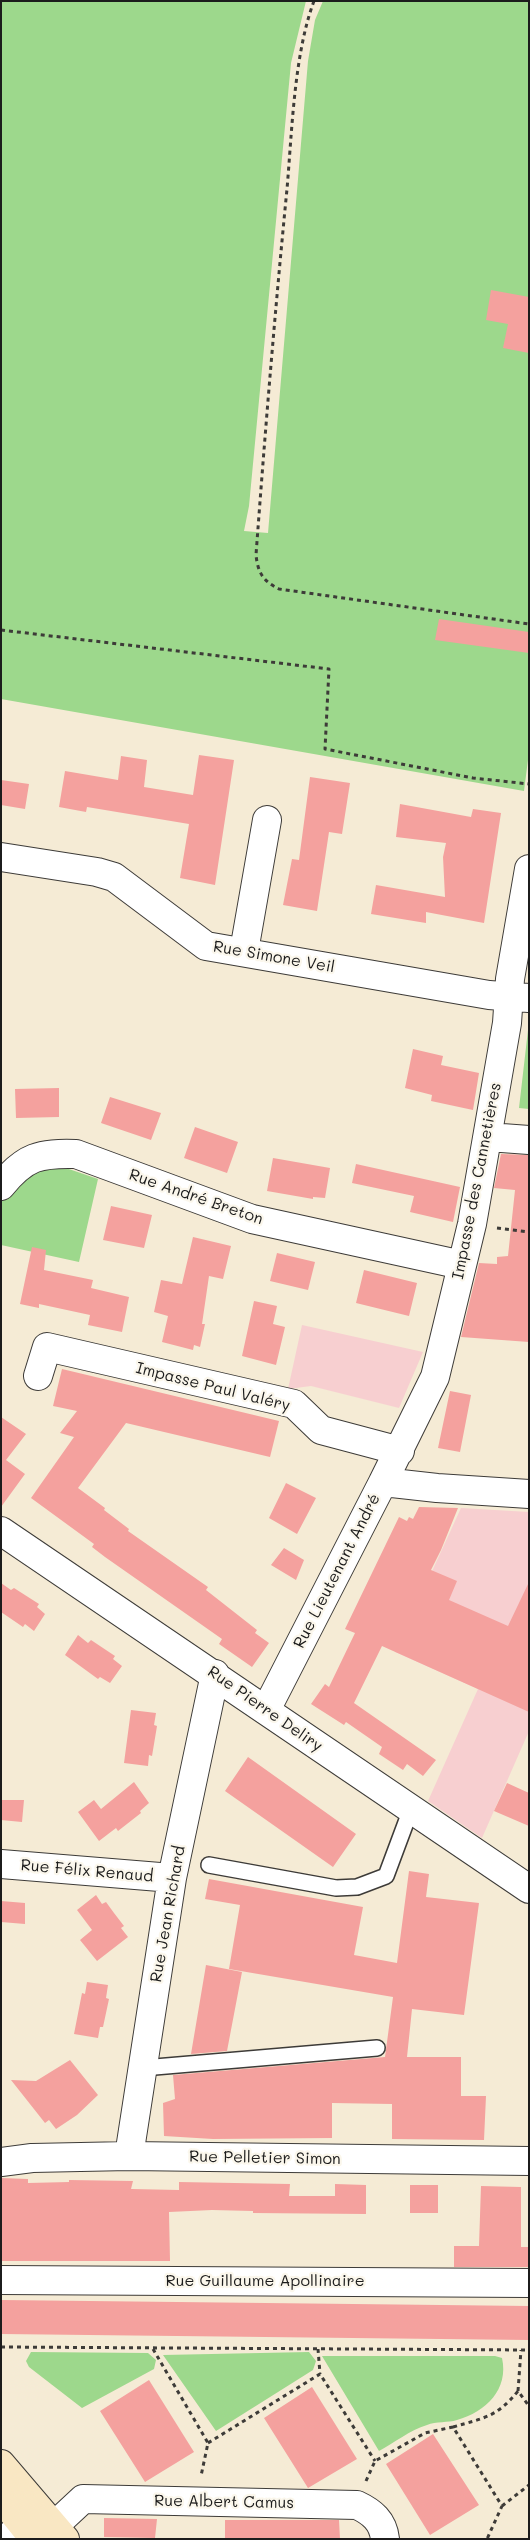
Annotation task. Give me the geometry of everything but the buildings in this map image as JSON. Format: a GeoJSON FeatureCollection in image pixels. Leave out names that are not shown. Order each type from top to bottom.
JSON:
{"type":"FeatureCollection","features":[{"type":"Feature","properties":{"kind":"main road"},"geometry":{"type":"LineString","coordinates":[[1,2464],[36,2533]]}},
{"type":"Feature","properties":{"kind":"main road"},"geometry":{"type":"LineString","coordinates":[[1,2498],[36,2533]]}},
{"type":"Feature","properties":{"kind":"street"},"geometry":{"type":"LineString","coordinates":[[244,951],[267,820]]}},
{"type":"Feature","properties":{"kind":"street","name":"Rue Simone Veil"},"geometry":{"type":"LineString","coordinates":[[1,857],[114,876],[206,946],[519,997]]}},
{"type":"Feature","properties":{"kind":"street","name":"Impasse des Cannetières"},"geometry":{"type":"LineString","coordinates":[[383,1482],[435,1377],[462,1265],[488,1137],[507,1023],[519,997],[529,869]]}},
{"type":"Feature","properties":{"kind":"street"},"geometry":{"type":"LineString","coordinates":[[488,1137],[529,1140]]}},
{"type":"Feature","properties":{"kind":"street","name":"Rue André Breton"},"geometry":{"type":"LineString","coordinates":[[1,1186],[27,1160],[49,1153],[76,1154],[252,1219],[462,1265]]}},
{"type":"Feature","properties":{"kind":"street","name":"Impasse Paul Valéry"},"geometry":{"type":"LineString","coordinates":[[38,1376],[47,1347],[294,1404],[321,1430],[400,1451]]}},
{"type":"Feature","properties":{"kind":"street","name":"Rue Lieutenant André"},"geometry":{"type":"LineString","coordinates":[[266,1710],[383,1482],[436,1488],[529,1494]]}},
{"type":"Feature","properties":{"kind":"street","name":"Rue Pierre Deliry"},"geometry":{"type":"LineString","coordinates":[[1,1531],[215,1674],[529,1889]]}},
{"type":"Feature","properties":{"kind":"street","name":"Rue Jean Richard"},"geometry":{"type":"LineString","coordinates":[[129,2156],[172,1878],[215,1674]]}},
{"type":"Feature","properties":{"kind":"street","name":"Rue Félix Renaud"},"geometry":{"type":"LineString","coordinates":[[1,1864],[172,1878]]}},
{"type":"Feature","properties":{"kind":"street","name":"Rue Pelletier Simon"},"geometry":{"type":"LineString","coordinates":[[1,2162],[32,2158],[129,2156],[529,2161]]}},
{"type":"Feature","properties":{"kind":"street","name":"Rue Guillaume Apollinaire"},"geometry":{"type":"LineString","coordinates":[[1,2280],[529,2283]]}},
{"type":"Feature","properties":{"kind":"street","name":"Rue Albert Camus"},"geometry":{"type":"LineString","coordinates":[[36,2533],[84,2499],[357,2505]]}},
{"type":"Feature","properties":{"kind":"street"},"geometry":{"type":"LineString","coordinates":[[357,2505],[373,2513],[384,2531],[385,2539]]}},
{"type":"Feature","properties":{"kind":"lane"},"geometry":{"type":"LineString","coordinates":[[209,1865],[336,1888],[358,1887],[386,1876],[411,1809]]}},
{"type":"Feature","properties":{"kind":"lane"},"geometry":{"type":"LineString","coordinates":[[143,2068],[377,2048]]}},
{"type":"Feature","properties":{"kind":"path"},"geometry":{"type":"LineString","coordinates":[[314,1],[302,44],[293,118],[273,336],[256,555],[257,567],[268,584],[279,589],[529,624]]}},
{"type":"Feature","properties":{"kind":"path"},"geometry":{"type":"LineString","coordinates":[[1,630],[329,669],[326,749],[473,778],[529,784]]}},
{"type":"Feature","properties":{"kind":"path"},"geometry":{"type":"LineString","coordinates":[[1,2347],[529,2350]]}},
{"type":"Feature","properties":{"kind":"path"},"geometry":{"type":"LineString","coordinates":[[152,2348],[208,2443],[195,2502]]}},
{"type":"Feature","properties":{"kind":"path"},"geometry":{"type":"LineString","coordinates":[[318,2349],[320,2374],[375,2461]]}},
{"type":"Feature","properties":{"kind":"path"},"geometry":{"type":"LineString","coordinates":[[357,2505],[375,2461],[425,2433],[488,2417],[505,2407],[518,2391],[521,2350]]}},
{"type":"Feature","properties":{"kind":"path"},"geometry":{"type":"LineString","coordinates":[[208,2443],[320,2374]]}},
{"type":"Feature","properties":{"kind":"path"},"geometry":{"type":"LineString","coordinates":[[518,2391],[529,2406]]}},
{"type":"Feature","properties":{"kind":"path"},"geometry":{"type":"LineString","coordinates":[[453,2427],[502,2506]]}},
{"type":"Feature","properties":{"kind":"path"},"geometry":{"type":"LineString","coordinates":[[487,2539],[502,2506],[529,2485]]}},
{"type":"Feature","properties":{"kind":"shaded area"},"geometry":{"type":"Polygon","coordinates":[[[302,1325],[423,1352],[399,1408],[311,1386],[288,1389],[302,1325]]]}},
{"type":"Feature","properties":{"kind":"shaded area"},"geometry":{"type":"Polygon","coordinates":[[[461,1508],[529,1512],[529,1731],[482,1838],[428,1801],[478,1689],[395,1652],[461,1508]]]}},
{"type":"Feature","properties":{"kind":"green space"},"geometry":{"type":"Polygon","coordinates":[[[1,1],[306,1],[291,63],[249,506],[244,531],[268,533],[308,61],[315,20],[323,1],[529,1],[529,752],[524,791],[1,699],[1,1]]]}},
{"type":"Feature","properties":{"kind":"green space"},"geometry":{"type":"Polygon","coordinates":[[[529,1030],[529,1109],[519,1108],[529,1030]]]}},
{"type":"Feature","properties":{"kind":"green space"},"geometry":{"type":"Polygon","coordinates":[[[63,1167],[98,1179],[79,1262],[1,1245],[1,1188],[28,1169],[63,1167]]]}},
{"type":"Feature","properties":{"kind":"green space"},"geometry":{"type":"Polygon","coordinates":[[[31,2352],[148,2353],[156,2360],[154,2369],[82,2408],[29,2367],[26,2361],[31,2352]]]}},
{"type":"Feature","properties":{"kind":"green space"},"geometry":{"type":"Polygon","coordinates":[[[309,2352],[316,2361],[313,2370],[216,2431],[163,2355],[309,2352]]]}},
{"type":"Feature","properties":{"kind":"green space"},"geometry":{"type":"Polygon","coordinates":[[[322,2356],[495,2356],[502,2358],[502,2380],[493,2398],[477,2411],[457,2420],[421,2427],[379,2451],[322,2356]]]}}]}
